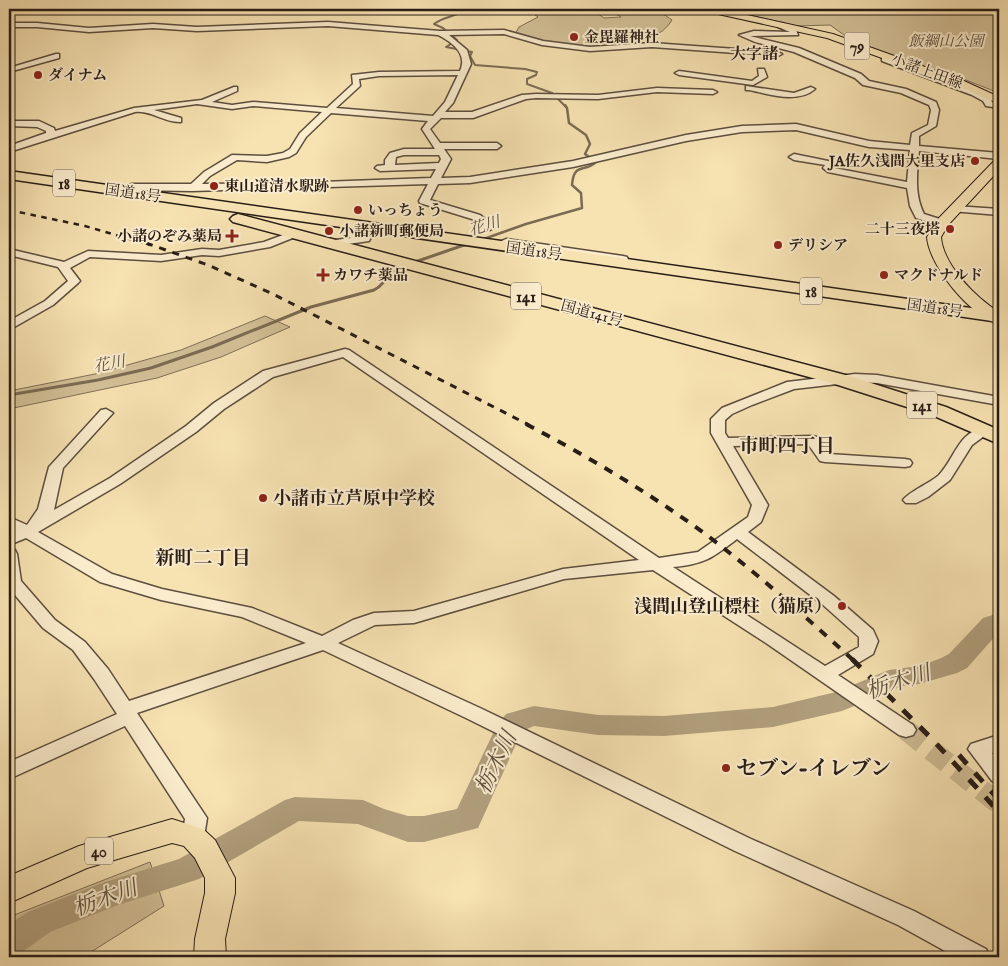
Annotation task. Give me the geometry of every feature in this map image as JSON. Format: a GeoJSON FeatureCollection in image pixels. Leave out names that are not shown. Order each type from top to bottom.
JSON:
{"type":"FeatureCollection","features":[{"type":"Feature","properties":{"kind":"highway","name":"国道18号"},"geometry":{"type":"LineString","coordinates":[[9,175],[181,200]]}},
{"type":"Feature","properties":{"kind":"highway","name":"国道141号"},"geometry":{"type":"LineString","coordinates":[[181,200],[218,209],[327,244],[842,380],[938,411],[992,434]]}},
{"type":"Feature","properties":{"kind":"highway","name":"国道18号"},"geometry":{"type":"LineString","coordinates":[[218,209],[358,225],[997,317]]}},
{"type":"Feature","properties":{"kind":"main road","name":"小諸上田線"},"geometry":{"type":"LineString","coordinates":[[709,9],[837,38],[960,83],[999,101]]}},
{"type":"Feature","properties":{"kind":"main road"},"geometry":{"type":"LineString","coordinates":[[997,317],[975,303],[960,289],[939,255],[934,237],[942,223],[999,163]]}},
{"type":"Feature","properties":{"kind":"main road","name":"40"},"geometry":{"type":"LineString","coordinates":[[9,890],[79,858],[110,848],[172,831],[193,837]]}},
{"type":"Feature","properties":{"kind":"main road"},"geometry":{"type":"LineString","coordinates":[[193,837],[205,850],[220,878],[220,893],[210,939],[210,957]]}},
{"type":"Feature","properties":{"kind":"street"},"geometry":{"type":"LineString","coordinates":[[9,25],[19,22],[49,22],[63,18]]}},
{"type":"Feature","properties":{"kind":"street"},"geometry":{"type":"LineString","coordinates":[[9,25],[37,25],[89,30],[153,26],[197,29],[336,24],[440,33],[504,32],[542,43],[590,49],[652,45],[773,53],[821,61]]}},
{"type":"Feature","properties":{"kind":"street"},"geometry":{"type":"LineString","coordinates":[[782,25],[780,26],[794,31],[796,34],[754,33],[742,35],[757,41],[791,48],[858,76],[866,83],[903,91],[933,104],[935,110],[932,126],[915,135],[916,148],[911,186],[915,208],[920,216],[942,223]]}},
{"type":"Feature","properties":{"kind":"street"},"geometry":{"type":"LineString","coordinates":[[440,33],[449,38],[464,52],[467,64],[449,103],[426,129],[446,159],[424,200],[476,217],[490,227]]}},
{"type":"Feature","properties":{"kind":"street"},"geometry":{"type":"LineString","coordinates":[[9,70],[56,56]]}},
{"type":"Feature","properties":{"kind":"street"},"geometry":{"type":"LineString","coordinates":[[885,59],[960,87],[983,97],[989,104],[999,106]]}},
{"type":"Feature","properties":{"kind":"street"},"geometry":{"type":"LineString","coordinates":[[753,84],[763,77],[761,71]]}},
{"type":"Feature","properties":{"kind":"street"},"geometry":{"type":"LineString","coordinates":[[192,188],[207,174],[235,157],[267,159],[286,155],[293,151],[303,135],[357,84],[355,77],[379,74],[464,73]]}},
{"type":"Feature","properties":{"kind":"street"},"geometry":{"type":"LineString","coordinates":[[679,73],[753,84],[794,94],[801,94],[810,89]]}},
{"type":"Feature","properties":{"kind":"street"},"geometry":{"type":"LineString","coordinates":[[202,103],[234,89]]}},
{"type":"Feature","properties":{"kind":"street"},"geometry":{"type":"LineString","coordinates":[[9,150],[100,118],[143,109],[202,103],[232,107],[253,104],[328,111],[437,117],[473,115],[525,98],[548,95],[590,97],[656,90],[713,92]]}},
{"type":"Feature","properties":{"kind":"street"},"geometry":{"type":"LineString","coordinates":[[568,105],[586,105],[590,97]]}},
{"type":"Feature","properties":{"kind":"street"},"geometry":{"type":"LineString","coordinates":[[143,109],[178,120]]}},
{"type":"Feature","properties":{"kind":"street"},"geometry":{"type":"LineString","coordinates":[[10,114],[9,125],[39,124],[51,130],[50,134]]}},
{"type":"Feature","properties":{"kind":"street"},"geometry":{"type":"LineString","coordinates":[[119,190],[132,187],[192,188],[470,180],[527,173],[686,138],[742,129],[796,127],[856,142],[999,156]]}},
{"type":"Feature","properties":{"kind":"street"},"geometry":{"type":"LineString","coordinates":[[442,166],[385,168],[393,155],[399,153],[497,146]]}},
{"type":"Feature","properties":{"kind":"street"},"geometry":{"type":"LineString","coordinates":[[794,157],[830,164],[828,168],[831,170],[911,186]]}},
{"type":"Feature","properties":{"kind":"street"},"geometry":{"type":"LineString","coordinates":[[955,209],[999,212]]}},
{"type":"Feature","properties":{"kind":"street"},"geometry":{"type":"LineString","coordinates":[[327,244],[366,239],[363,236],[349,234],[358,225]]}},
{"type":"Feature","properties":{"kind":"street"},"geometry":{"type":"LineString","coordinates":[[9,326],[49,303],[74,281],[63,268],[88,254],[161,258],[195,252],[219,253],[266,245],[292,234]]}},
{"type":"Feature","properties":{"kind":"street"},"geometry":{"type":"LineString","coordinates":[[9,252],[66,266]]}},
{"type":"Feature","properties":{"kind":"street"},"geometry":{"type":"LineString","coordinates":[[9,540],[115,480],[191,429],[219,406],[268,374],[304,366],[325,357],[345,353],[656,564],[825,674],[906,730]]}},
{"type":"Feature","properties":{"kind":"street"},"geometry":{"type":"LineString","coordinates":[[9,771],[126,714],[323,643],[359,624],[374,619],[414,617],[563,574],[693,560],[704,556],[755,519],[760,505],[718,433],[718,419],[728,411],[747,402],[792,385],[864,378],[878,379],[999,401]]}},
{"type":"Feature","properties":{"kind":"street"},"geometry":{"type":"LineString","coordinates":[[26,532],[46,510],[56,467],[106,413]]}},
{"type":"Feature","properties":{"kind":"street"},"geometry":{"type":"LineString","coordinates":[[911,500],[923,494],[945,477],[968,442],[992,434]]}},
{"type":"Feature","properties":{"kind":"street"},"geometry":{"type":"LineString","coordinates":[[724,442],[812,440],[825,458],[905,463]]}},
{"type":"Feature","properties":{"kind":"street"},"geometry":{"type":"LineString","coordinates":[[9,522],[106,578],[161,594],[246,612],[323,643],[473,713],[539,747],[743,845],[906,918],[978,957]]}},
{"type":"Feature","properties":{"kind":"street"},"geometry":{"type":"LineString","coordinates":[[738,532],[828,600],[866,634],[869,641],[867,650],[825,674]]}},
{"type":"Feature","properties":{"kind":"street"},"geometry":{"type":"LineString","coordinates":[[9,554],[13,582],[50,624],[79,646],[196,818],[193,837]]}},
{"type":"Feature","properties":{"kind":"street"},"geometry":{"type":"LineString","coordinates":[[999,743],[978,749],[999,775]]}},
{"type":"Feature","properties":{"kind":"green space"},"geometry":{"type":"Polygon","coordinates":[[[527,9],[591,9],[604,18],[621,17],[608,9],[656,9],[672,20],[663,31],[632,43],[594,47],[558,46],[514,36],[519,27],[538,17],[527,9]]]}},
{"type":"Feature","properties":{"kind":"green space","name":"飯綱山公園"},"geometry":{"type":"Polygon","coordinates":[[[725,9],[999,9],[999,93],[948,73],[942,74],[851,40],[830,25],[796,26],[725,9]]]}},
{"type":"Feature","properties":{"kind":"green space"},"geometry":{"type":"Polygon","coordinates":[[[265,316],[290,327],[221,357],[157,378],[9,409],[9,391],[95,374],[181,350],[265,316]]]}},
{"type":"Feature","properties":{"kind":"green space"},"geometry":{"type":"Polygon","coordinates":[[[150,862],[164,906],[83,957],[9,957],[9,917],[150,862]]]}},
{"type":"Feature","properties":{"kind":"waterway","name":"花川"},"geometry":{"type":"LineString","coordinates":[[467,9],[434,24],[443,28],[457,40],[446,47],[472,52],[470,56],[475,65],[525,69],[537,72],[536,75],[527,79],[527,84],[552,93],[566,107]]}},
{"type":"Feature","properties":{"kind":"waterway","name":"花川"},"geometry":{"type":"LineString","coordinates":[[481,240],[526,224],[582,208],[581,193],[572,185],[573,178],[577,171],[596,162],[585,154],[590,144],[586,135],[569,123],[565,105]]}},
{"type":"Feature","properties":{"kind":"waterway","name":"花川"},"geometry":{"type":"LineString","coordinates":[[412,263],[467,244],[465,245]]}},
{"type":"Feature","properties":{"kind":"waterway","name":"花川"},"geometry":{"type":"LineString","coordinates":[[9,395],[98,380],[151,368],[212,347],[311,307],[374,290],[391,274],[406,266]]}},
{"type":"Feature","properties":{"kind":"waterway","name":"栃木川"},"geometry":{"type":"LineString","coordinates":[[9,942],[39,922],[113,893],[188,870],[295,809],[363,812],[375,819],[408,829],[424,829],[467,819],[511,725],[516,721],[534,716],[598,725],[664,726],[773,717],[842,701],[898,677],[919,675],[948,666],[958,661],[992,624],[999,621]]}},
{"type":"Feature","properties":{"kind":"tunnel"},"geometry":{"type":"LineString","coordinates":[[968,9],[999,11]]}},
{"type":"Feature","properties":{"kind":"tunnel"},"geometry":{"type":"LineString","coordinates":[[906,730],[999,804]]}},
{"type":"Feature","properties":{"kind":"railway"},"geometry":{"type":"LineString","coordinates":[[9,210],[85,226],[150,245]]}},
{"type":"Feature","properties":{"kind":"railway"},"geometry":{"type":"LineString","coordinates":[[146,243],[208,265],[273,294],[529,425]]}},
{"type":"Feature","properties":{"kind":"railway"},"geometry":{"type":"LineString","coordinates":[[526,424],[619,477],[664,505],[708,536],[782,596],[853,660]]}},
{"type":"Feature","properties":{"kind":"railway"},"geometry":{"type":"LineString","coordinates":[[853,660],[931,738],[999,812]]}},
{"type":"Feature","properties":{"kind":"railway"},"geometry":{"type":"LineString","coordinates":[[959,755],[999,800]]}},
{"type":"Feature","properties":{"kind":"place","name":"金毘羅神社"},"geometry":{"type":"Point","coordinates":[574,37]}},
{"type":"Feature","properties":{"kind":"place","name":"ダイナム"},"geometry":{"type":"Point","coordinates":[38,75]}},
{"type":"Feature","properties":{"kind":"place","name":"JA佐久浅間大里支店"},"geometry":{"type":"Point","coordinates":[975,161]}},
{"type":"Feature","properties":{"kind":"place","name":"東山道清水駅跡"},"geometry":{"type":"Point","coordinates":[214,186]}},
{"type":"Feature","properties":{"kind":"place","name":"いっちょう"},"geometry":{"type":"Point","coordinates":[358,210]}},
{"type":"Feature","properties":{"kind":"place","name":"二十三夜塔"},"geometry":{"type":"Point","coordinates":[950,229]}},
{"type":"Feature","properties":{"kind":"place","name":"小諸新町郵便局"},"geometry":{"type":"Point","coordinates":[329,231]}},
{"type":"Feature","properties":{"kind":"place","name":"小諸のぞみ薬局"},"geometry":{"type":"Point","coordinates":[232,236]}},
{"type":"Feature","properties":{"kind":"place","name":"デリシア"},"geometry":{"type":"Point","coordinates":[778,245]}},
{"type":"Feature","properties":{"kind":"place","name":"カワチ薬品"},"geometry":{"type":"Point","coordinates":[323,275]}},
{"type":"Feature","properties":{"kind":"place","name":"マクドナルド"},"geometry":{"type":"Point","coordinates":[884,275]}},
{"type":"Feature","properties":{"kind":"place","name":"小諸市立芦原中学校"},"geometry":{"type":"Point","coordinates":[263,498]}},
{"type":"Feature","properties":{"kind":"place","name":"浅間山登山標柱（猫原）"},"geometry":{"type":"Point","coordinates":[842,606]}},
{"type":"Feature","properties":{"kind":"place","name":"セブン-イレブン"},"geometry":{"type":"Point","coordinates":[726,768]}},
{"type":"Feature","properties":{"kind":"district","name":"大字諸"},"geometry":{"type":"Point","coordinates":[754,53]}},
{"type":"Feature","properties":{"kind":"district","name":"市町四丁目"},"geometry":{"type":"Point","coordinates":[787,445]}},
{"type":"Feature","properties":{"kind":"district","name":"新町二丁目"},"geometry":{"type":"Point","coordinates":[203,557]}}]}
